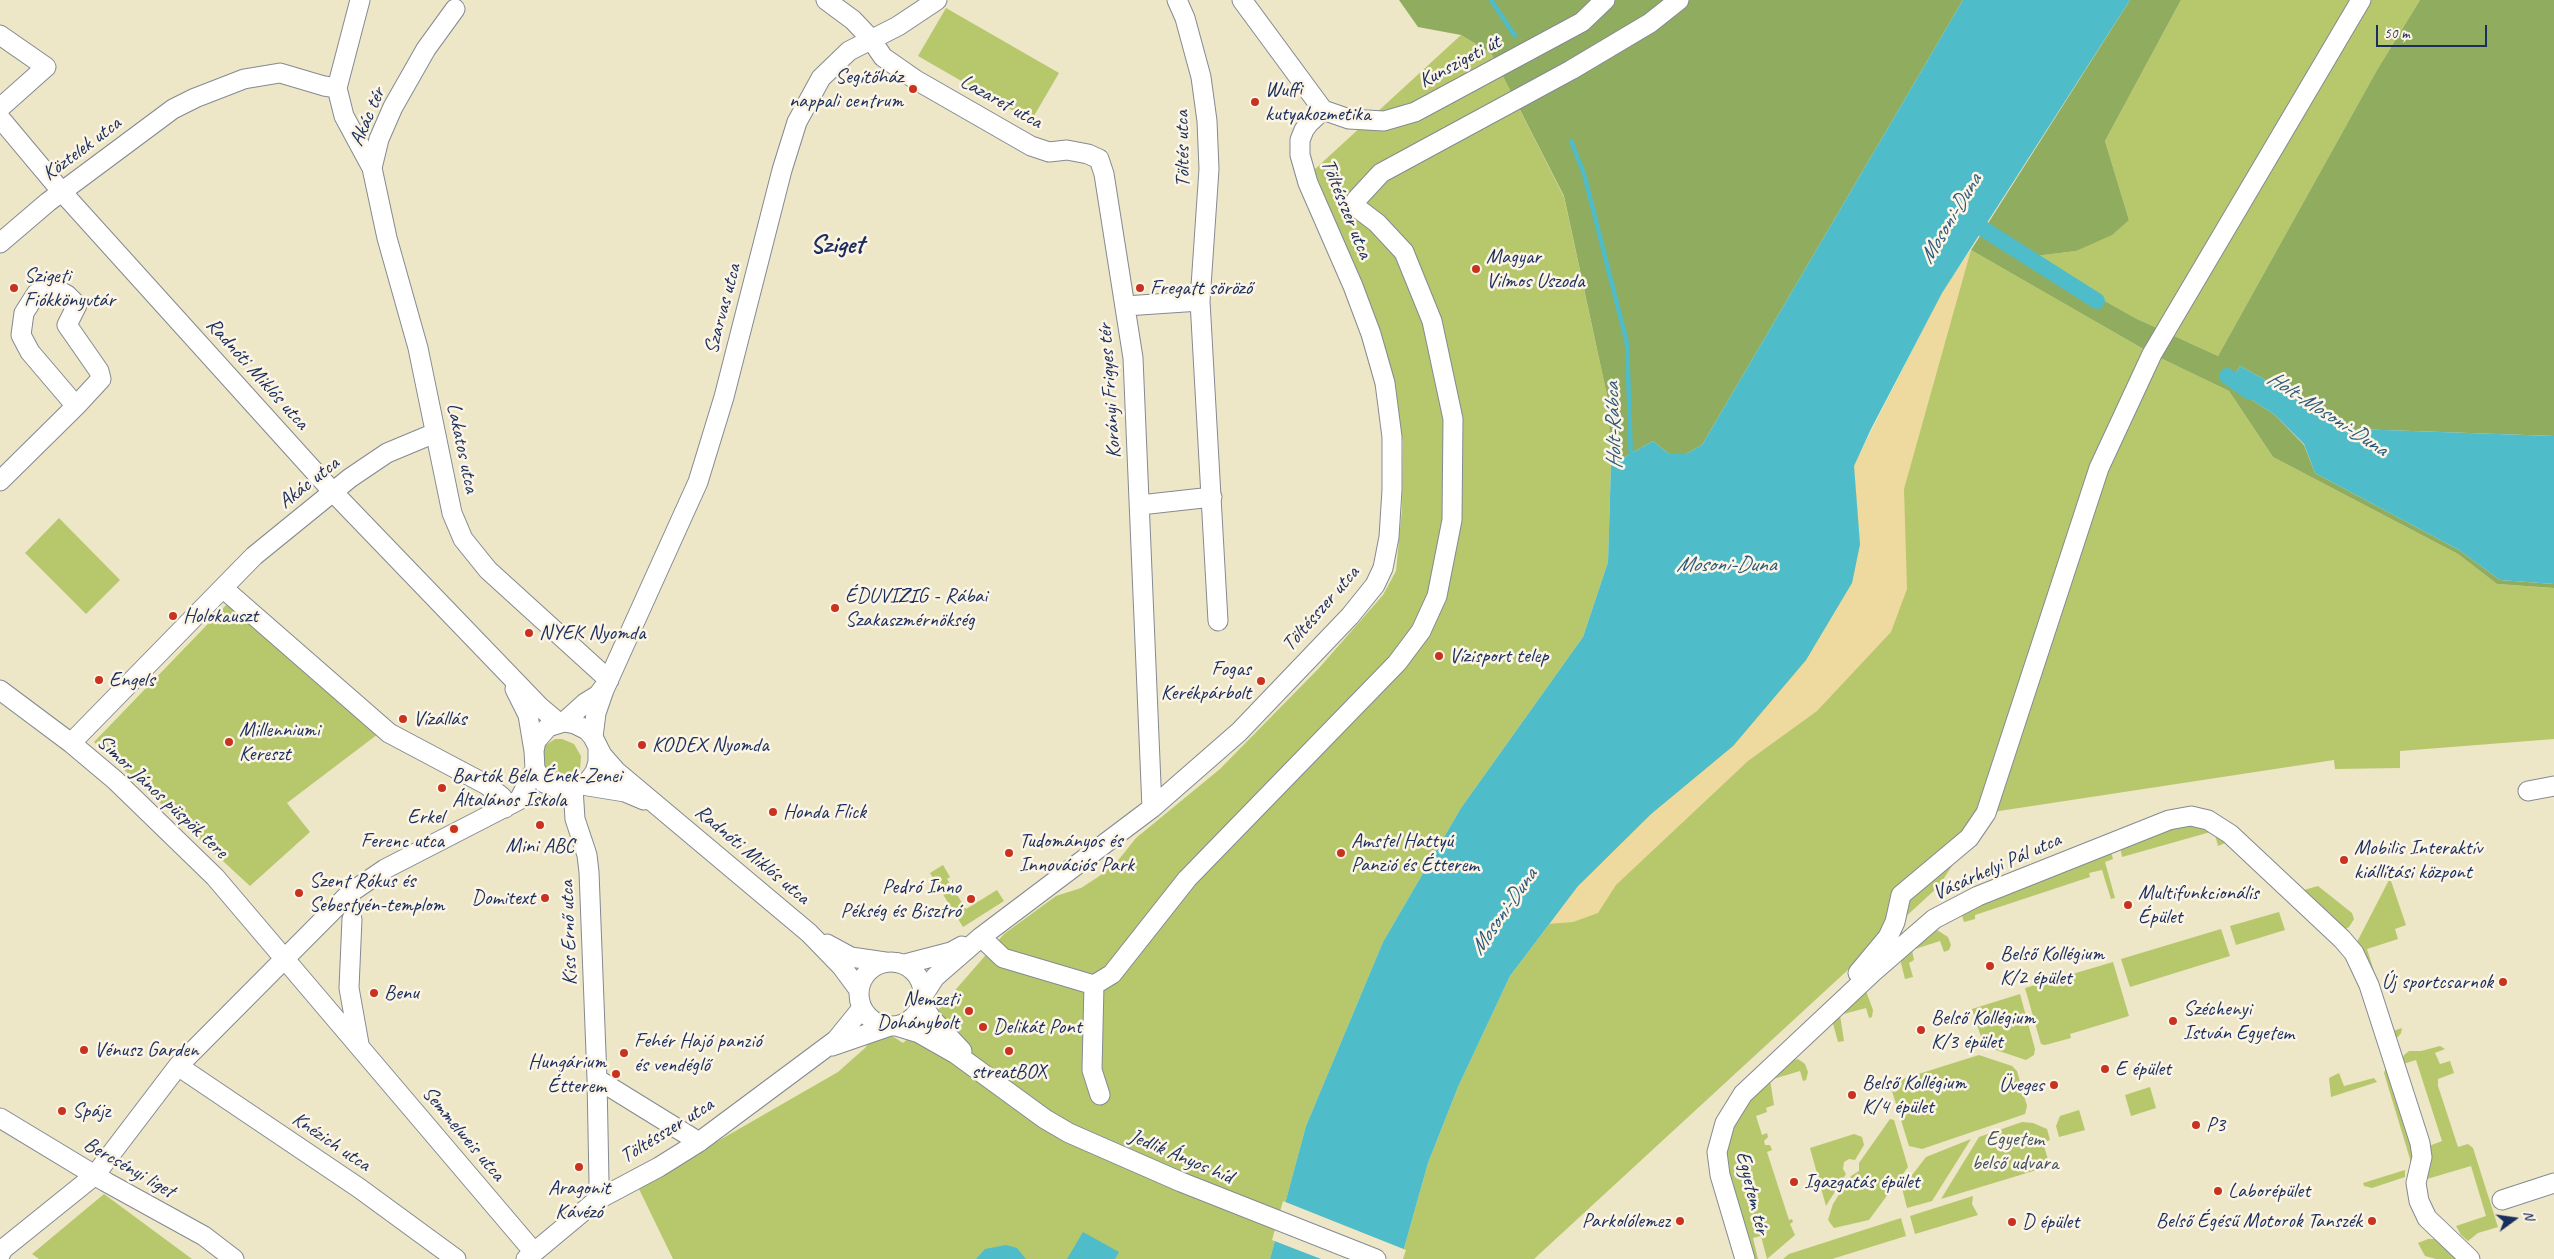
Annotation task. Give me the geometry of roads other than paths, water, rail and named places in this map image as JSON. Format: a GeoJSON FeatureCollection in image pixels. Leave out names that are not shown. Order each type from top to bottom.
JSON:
{"type":"FeatureCollection","features":[{"type":"Feature","properties":{"kind":"street","name":"Akác tér"},"geometry":{"type":"LineString","coordinates":[[360,0],[337,88],[344,116],[372,168]]}},
{"type":"Feature","properties":{"kind":"street","name":"Lazaret utca"},"geometry":{"type":"LineString","coordinates":[[826,0],[853,20],[870,38],[883,57],[916,80],[1031,146],[1049,152],[1067,150],[1099,159],[1104,174],[1125,306]]}},
{"type":"Feature","properties":{"kind":"street","name":"Szarvas utca"},"geometry":{"type":"LineString","coordinates":[[595,742],[596,713],[609,680],[698,482],[724,397],[782,170],[797,122],[820,78],[849,51],[870,38],[898,26],[937,0]]}},
{"type":"Feature","properties":{"kind":"street","name":"Töltés utca"},"geometry":{"type":"LineString","coordinates":[[1177,0],[1185,18],[1201,77],[1207,121],[1208,169],[1200,301]]}},
{"type":"Feature","properties":{"kind":"street"},"geometry":{"type":"LineString","coordinates":[[1242,0],[1322,110]]}},
{"type":"Feature","properties":{"kind":"street","name":"Kunszigeti út"},"geometry":{"type":"LineString","coordinates":[[1322,110],[1349,119],[1384,121],[1415,112],[1582,22],[1605,0]]}},
{"type":"Feature","properties":{"kind":"street","name":"Töltésszer utca"},"geometry":{"type":"LineString","coordinates":[[1094,985],[1112,974],[1187,879],[1397,663],[1421,631],[1437,596],[1452,520],[1454,419],[1432,322],[1404,252],[1377,222],[1356,207],[1356,200],[1364,188],[1380,173],[1571,70],[1650,23],[1679,0]]}},
{"type":"Feature","properties":{"kind":"street"},"geometry":{"type":"LineString","coordinates":[[1842,1000],[1857,974],[1888,937],[1895,922],[1901,895],[1969,838],[1986,813],[2099,468],[2152,354],[2361,0]]}},
{"type":"Feature","properties":{"kind":"street","name":"Akác tér"},"geometry":{"type":"LineString","coordinates":[[372,168],[380,139],[393,107],[426,49],[455,9]]}},
{"type":"Feature","properties":{"kind":"street"},"geometry":{"type":"LineString","coordinates":[[0,35],[46,66],[0,108]]}},
{"type":"Feature","properties":{"kind":"street","name":"Köztelek utca"},"geometry":{"type":"LineString","coordinates":[[0,243],[62,192],[85,177],[173,109],[196,98],[244,79],[280,73],[337,88]]}},
{"type":"Feature","properties":{"kind":"street","name":"Töltésszer utca"},"geometry":{"type":"LineString","coordinates":[[981,937],[1152,808],[1253,717],[1350,616],[1375,585],[1383,568],[1388,538],[1392,490],[1392,437],[1384,383],[1371,334],[1353,286],[1308,182],[1300,155],[1300,140],[1304,130],[1309,122],[1322,110]]}},
{"type":"Feature","properties":{"kind":"street","name":"Radnóti Miklós utca"},"geometry":{"type":"LineString","coordinates":[[0,118],[62,192],[333,492],[540,707],[562,723]]}},
{"type":"Feature","properties":{"kind":"street","name":"Lakatos utca"},"geometry":{"type":"LineString","coordinates":[[372,168],[387,238],[418,348],[452,513],[463,539],[488,570],[609,680]]}},
{"type":"Feature","properties":{"kind":"street"},"geometry":{"type":"LineString","coordinates":[[0,481],[76,406],[101,379],[99,371],[67,325],[77,306],[67,295],[51,286],[36,294],[24,313],[21,334],[30,352],[76,406]]}},
{"type":"Feature","properties":{"kind":"street","name":"Korányi Frigyes tér"},"geometry":{"type":"LineString","coordinates":[[1152,808],[1133,358],[1125,306],[1200,301]]}},
{"type":"Feature","properties":{"kind":"street"},"geometry":{"type":"LineString","coordinates":[[1200,301],[1218,621]]}},
{"type":"Feature","properties":{"kind":"street","name":"Akác utca"},"geometry":{"type":"LineString","coordinates":[[224,589],[254,556],[333,492],[387,453],[436,433]]}},
{"type":"Feature","properties":{"kind":"street"},"geometry":{"type":"LineString","coordinates":[[1140,505],[1212,497]]}},
{"type":"Feature","properties":{"kind":"street"},"geometry":{"type":"LineString","coordinates":[[224,589],[389,732],[488,785],[502,797],[505,808]]}},
{"type":"Feature","properties":{"kind":"street","name":"Simor János püspök tere"},"geometry":{"type":"LineString","coordinates":[[224,589],[71,743],[115,780],[189,850],[215,877],[284,959]]}},
{"type":"Feature","properties":{"kind":"street","name":"Radnóti Miklós utca"},"geometry":{"type":"LineString","coordinates":[[488,652],[519,695],[530,722],[534,760]]}},
{"type":"Feature","properties":{"kind":"street","name":"Szarvas utca"},"geometry":{"type":"LineString","coordinates":[[562,723],[585,703],[598,695],[609,680]]}},
{"type":"Feature","properties":{"kind":"street"},"geometry":{"type":"LineString","coordinates":[[0,690],[71,743]]}},
{"type":"Feature","properties":{"kind":"street"},"geometry":{"type":"LineString","coordinates":[[6,1252],[95,1175],[178,1066],[350,893],[385,869],[505,808],[522,797],[541,734],[548,727],[562,723],[576,724],[587,730],[595,742],[598,762],[590,780],[578,786],[563,789],[544,783],[534,760]]}},
{"type":"Feature","properties":{"kind":"street","name":"Radnóti Miklós utca"},"geometry":{"type":"LineString","coordinates":[[595,742],[616,771],[810,933],[842,967],[860,999]]}},
{"type":"Feature","properties":{"kind":"street","name":"Radnóti Miklós utca"},"geometry":{"type":"LineString","coordinates":[[578,786],[625,792],[665,811]]}},
{"type":"Feature","properties":{"kind":"street","name":"Kiss Ernő utca"},"geometry":{"type":"LineString","coordinates":[[578,786],[575,820],[587,855],[589,872],[597,1079],[599,1182],[596,1200]]}},
{"type":"Feature","properties":{"kind":"street"},"geometry":{"type":"LineString","coordinates":[[2528,792],[2554,786]]}},
{"type":"Feature","properties":{"kind":"street","name":"Vásárhelyi Pál utca"},"geometry":{"type":"LineString","coordinates":[[1719,1138],[1729,1113],[1743,1094],[1842,1000],[1928,924],[1941,915],[1978,896],[2176,818],[2196,817],[2214,822],[2230,834],[2342,939],[2360,963],[2420,1144],[2422,1157],[2416,1183],[2419,1201],[2427,1218],[2470,1259]]}},
{"type":"Feature","properties":{"kind":"street"},"geometry":{"type":"LineString","coordinates":[[352,919],[349,988],[359,1046]]}},
{"type":"Feature","properties":{"kind":"street","name":"Radnóti Miklós utca"},"geometry":{"type":"LineString","coordinates":[[810,933],[851,957],[884,962]]}},
{"type":"Feature","properties":{"kind":"street"},"geometry":{"type":"LineString","coordinates":[[981,937],[1003,958],[1094,985],[1092,1070],[1100,1095]]}},
{"type":"Feature","properties":{"kind":"street"},"geometry":{"type":"LineString","coordinates":[[981,937],[935,977],[912,1018],[893,1026],[874,1021],[860,999],[867,972],[884,962],[904,964],[951,952],[981,937]]}},
{"type":"Feature","properties":{"kind":"street","name":"Semmelweis utca"},"geometry":{"type":"LineString","coordinates":[[284,959],[359,1046],[530,1255]]}},
{"type":"Feature","properties":{"kind":"street"},"geometry":{"type":"LineString","coordinates":[[904,964],[918,976],[923,999]]}},
{"type":"Feature","properties":{"kind":"street","name":"Töltésszer utca"},"geometry":{"type":"LineString","coordinates":[[530,1255],[596,1200],[659,1167],[699,1142],[836,1040],[860,999]]}},
{"type":"Feature","properties":{"kind":"street","name":"Jedlik Ányos híd"},"geometry":{"type":"LineString","coordinates":[[923,999],[931,1018],[982,1071]]}},
{"type":"Feature","properties":{"kind":"street","name":"Töltésszer utca"},"geometry":{"type":"LineString","coordinates":[[824,1049],[873,1030],[893,1026]]}},
{"type":"Feature","properties":{"kind":"street","name":"Jedlik Ányos híd"},"geometry":{"type":"LineString","coordinates":[[893,1026],[932,1040],[982,1071],[1045,1119],[1069,1134],[1181,1182],[1376,1259]]}},
{"type":"Feature","properties":{"kind":"street","name":"Knézich utca"},"geometry":{"type":"LineString","coordinates":[[178,1066],[359,1188],[456,1259]]}},
{"type":"Feature","properties":{"kind":"street"},"geometry":{"type":"LineString","coordinates":[[597,1079],[699,1142]]}},
{"type":"Feature","properties":{"kind":"street","name":"Bercsényi liget"},"geometry":{"type":"LineString","coordinates":[[0,1118],[95,1175],[204,1236],[234,1259]]}},
{"type":"Feature","properties":{"kind":"street","name":"Egyetem tér"},"geometry":{"type":"LineString","coordinates":[[1719,1138],[1717,1161],[1746,1259]]}},
{"type":"Feature","properties":{"kind":"street"},"geometry":{"type":"LineString","coordinates":[[2502,1200],[2554,1183]]}},
{"type":"Feature","properties":{"kind":"water","name":"Mosoni-Duna"},"geometry":{"type":"Polygon","coordinates":[[[1963,0],[2130,0],[1942,293],[1871,429],[1854,466],[1860,544],[1852,583],[1806,660],[1733,746],[1651,814],[1578,886],[1510,976],[1458,1087],[1428,1163],[1401,1259],[1270,1259],[1306,1126],[1383,942],[1461,808],[1583,637],[1608,562],[1611,465],[1653,441],[1669,454],[1686,454],[1702,445],[1963,0]]]}},
{"type":"Feature","properties":{"kind":"water"},"geometry":{"type":"Polygon","coordinates":[[[2240,366],[2355,429],[2554,436],[2554,584],[2500,580],[2459,550],[2315,473],[2304,444],[2275,415],[2229,385],[2240,366]]]}},
{"type":"Feature","properties":{"kind":"water"},"geometry":{"type":"Polygon","coordinates":[[[1083,1232],[1119,1252],[1115,1259],[1067,1259],[1083,1232]]]}},
{"type":"Feature","properties":{"kind":"water"},"geometry":{"type":"Polygon","coordinates":[[[1006,1245],[1017,1248],[1026,1259],[976,1259],[985,1249],[1006,1245]]]}},
{"type":"Feature","properties":{"kind":"waterway","name":"Holt-Rábca"},"geometry":{"type":"LineString","coordinates":[[1491,0],[1515,36]]}},
{"type":"Feature","properties":{"kind":"waterway","name":"Holt-Rábca"},"geometry":{"type":"LineString","coordinates":[[1571,141],[1584,174],[1627,343],[1631,459]]}},
{"type":"Feature","properties":{"kind":"waterway","name":"Holt-Mosoni-Duna"},"geometry":{"type":"LineString","coordinates":[[1966,218],[2097,301]]}},
{"type":"Feature","properties":{"kind":"waterway","name":"Holt-Mosoni-Duna"},"geometry":{"type":"LineString","coordinates":[[2227,376],[2250,392]]}},
{"type":"Feature","properties":{"kind":"place","name":"Segítőház nappali centrum"},"geometry":{"type":"Point","coordinates":[913,89]}},
{"type":"Feature","properties":{"kind":"place","name":"Wuffi kutyakozmetika"},"geometry":{"type":"Point","coordinates":[1255,102]}},
{"type":"Feature","properties":{"kind":"place","name":"Magyar Vilmos Uszoda"},"geometry":{"type":"Point","coordinates":[1476,269]}},
{"type":"Feature","properties":{"kind":"place","name":"Szigeti Fiókkönyvtár"},"geometry":{"type":"Point","coordinates":[14,288]}},
{"type":"Feature","properties":{"kind":"place","name":"Fregatt söröző"},"geometry":{"type":"Point","coordinates":[1140,288]}},
{"type":"Feature","properties":{"kind":"place","name":"ÉDUVIZIG - Rábai Szakaszmérnökség"},"geometry":{"type":"Point","coordinates":[835,608]}},
{"type":"Feature","properties":{"kind":"place","name":"Holokauszt"},"geometry":{"type":"Point","coordinates":[173,616]}},
{"type":"Feature","properties":{"kind":"place","name":"NYEK Nyomda"},"geometry":{"type":"Point","coordinates":[529,633]}},
{"type":"Feature","properties":{"kind":"place","name":"Vízisport telep"},"geometry":{"type":"Point","coordinates":[1439,656]}},
{"type":"Feature","properties":{"kind":"place","name":"Engels"},"geometry":{"type":"Point","coordinates":[99,680]}},
{"type":"Feature","properties":{"kind":"place","name":"Fogas Kerékpárbolt"},"geometry":{"type":"Point","coordinates":[1261,681]}},
{"type":"Feature","properties":{"kind":"place","name":"Vízállás"},"geometry":{"type":"Point","coordinates":[403,719]}},
{"type":"Feature","properties":{"kind":"place","name":"Millenniumi Kereszt"},"geometry":{"type":"Point","coordinates":[229,742]}},
{"type":"Feature","properties":{"kind":"place","name":"KODEX Nyomda"},"geometry":{"type":"Point","coordinates":[642,745]}},
{"type":"Feature","properties":{"kind":"place","name":"Bartók Béla Ének-Zenei Általános Iskola"},"geometry":{"type":"Point","coordinates":[442,788]}},
{"type":"Feature","properties":{"kind":"place","name":"Honda Flick"},"geometry":{"type":"Point","coordinates":[773,812]}},
{"type":"Feature","properties":{"kind":"place","name":"Mini ABC"},"geometry":{"type":"Point","coordinates":[540,825]}},
{"type":"Feature","properties":{"kind":"place","name":"Erkel Ferenc utca"},"geometry":{"type":"Point","coordinates":[454,829]}},
{"type":"Feature","properties":{"kind":"place","name":"Tudományos és Innovációs Park"},"geometry":{"type":"Point","coordinates":[1009,853]}},
{"type":"Feature","properties":{"kind":"place","name":"Amstel Hattyú Panzió és Étterem"},"geometry":{"type":"Point","coordinates":[1341,853]}},
{"type":"Feature","properties":{"kind":"place","name":"Mobilis Interaktív kiállítási központ"},"geometry":{"type":"Point","coordinates":[2344,860]}},
{"type":"Feature","properties":{"kind":"place","name":"Szent Rókus és Sebestyén-templom"},"geometry":{"type":"Point","coordinates":[299,893]}},
{"type":"Feature","properties":{"kind":"place","name":"Domitext"},"geometry":{"type":"Point","coordinates":[545,898]}},
{"type":"Feature","properties":{"kind":"place","name":"Pedró Inno Pékség és Bisztró"},"geometry":{"type":"Point","coordinates":[971,899]}},
{"type":"Feature","properties":{"kind":"place","name":"Multifunkcionális Épület"},"geometry":{"type":"Point","coordinates":[2128,905]}},
{"type":"Feature","properties":{"kind":"place","name":"Belső Kollégium K/2 épület"},"geometry":{"type":"Point","coordinates":[1990,966]}},
{"type":"Feature","properties":{"kind":"place","name":"Új sportcsarnok"},"geometry":{"type":"Point","coordinates":[2503,982]}},
{"type":"Feature","properties":{"kind":"place","name":"Benu"},"geometry":{"type":"Point","coordinates":[374,993]}},
{"type":"Feature","properties":{"kind":"place","name":"Nemzeti Dohánybolt"},"geometry":{"type":"Point","coordinates":[969,1011]}},
{"type":"Feature","properties":{"kind":"place","name":"Széchenyi István Egyetem"},"geometry":{"type":"Point","coordinates":[2173,1021]}},
{"type":"Feature","properties":{"kind":"place","name":"Delikát Pont"},"geometry":{"type":"Point","coordinates":[983,1027]}},
{"type":"Feature","properties":{"kind":"place","name":"Belső Kollégium K/3 épület"},"geometry":{"type":"Point","coordinates":[1921,1030]}},
{"type":"Feature","properties":{"kind":"place","name":"Vénusz Garden"},"geometry":{"type":"Point","coordinates":[84,1050]}},
{"type":"Feature","properties":{"kind":"place","name":"streatBOX"},"geometry":{"type":"Point","coordinates":[1009,1051]}},
{"type":"Feature","properties":{"kind":"place","name":"Fehér Hajó panzió és vendéglő"},"geometry":{"type":"Point","coordinates":[624,1053]}},
{"type":"Feature","properties":{"kind":"place","name":"E épület"},"geometry":{"type":"Point","coordinates":[2105,1069]}},
{"type":"Feature","properties":{"kind":"place","name":"Hungárium Étterem"},"geometry":{"type":"Point","coordinates":[616,1074]}},
{"type":"Feature","properties":{"kind":"place","name":"Üveges"},"geometry":{"type":"Point","coordinates":[2054,1085]}},
{"type":"Feature","properties":{"kind":"place","name":"Belső Kollégium K/4 épület"},"geometry":{"type":"Point","coordinates":[1852,1095]}},
{"type":"Feature","properties":{"kind":"place","name":"Spájz"},"geometry":{"type":"Point","coordinates":[62,1111]}},
{"type":"Feature","properties":{"kind":"place","name":"P3"},"geometry":{"type":"Point","coordinates":[2196,1125]}},
{"type":"Feature","properties":{"kind":"place","name":"Aragonit Kávézó"},"geometry":{"type":"Point","coordinates":[579,1167]}},
{"type":"Feature","properties":{"kind":"place","name":"Igazgatás épület"},"geometry":{"type":"Point","coordinates":[1794,1182]}},
{"type":"Feature","properties":{"kind":"place","name":"Laborépület"},"geometry":{"type":"Point","coordinates":[2218,1191]}},
{"type":"Feature","properties":{"kind":"place","name":"Parkolólemez"},"geometry":{"type":"Point","coordinates":[1680,1221]}},
{"type":"Feature","properties":{"kind":"place","name":"Belső Égésű Motorok Tanszék"},"geometry":{"type":"Point","coordinates":[2372,1221]}},
{"type":"Feature","properties":{"kind":"place","name":"D épület"},"geometry":{"type":"Point","coordinates":[2012,1222]}},
{"type":"Feature","properties":{"kind":"district","name":"Sziget"},"geometry":{"type":"Point","coordinates":[837,245]}},
{"type":"Feature","properties":{"kind":"park label","name":"Egyetem belső udvara"},"geometry":{"type":"Point","coordinates":[2015,1151]}}]}
